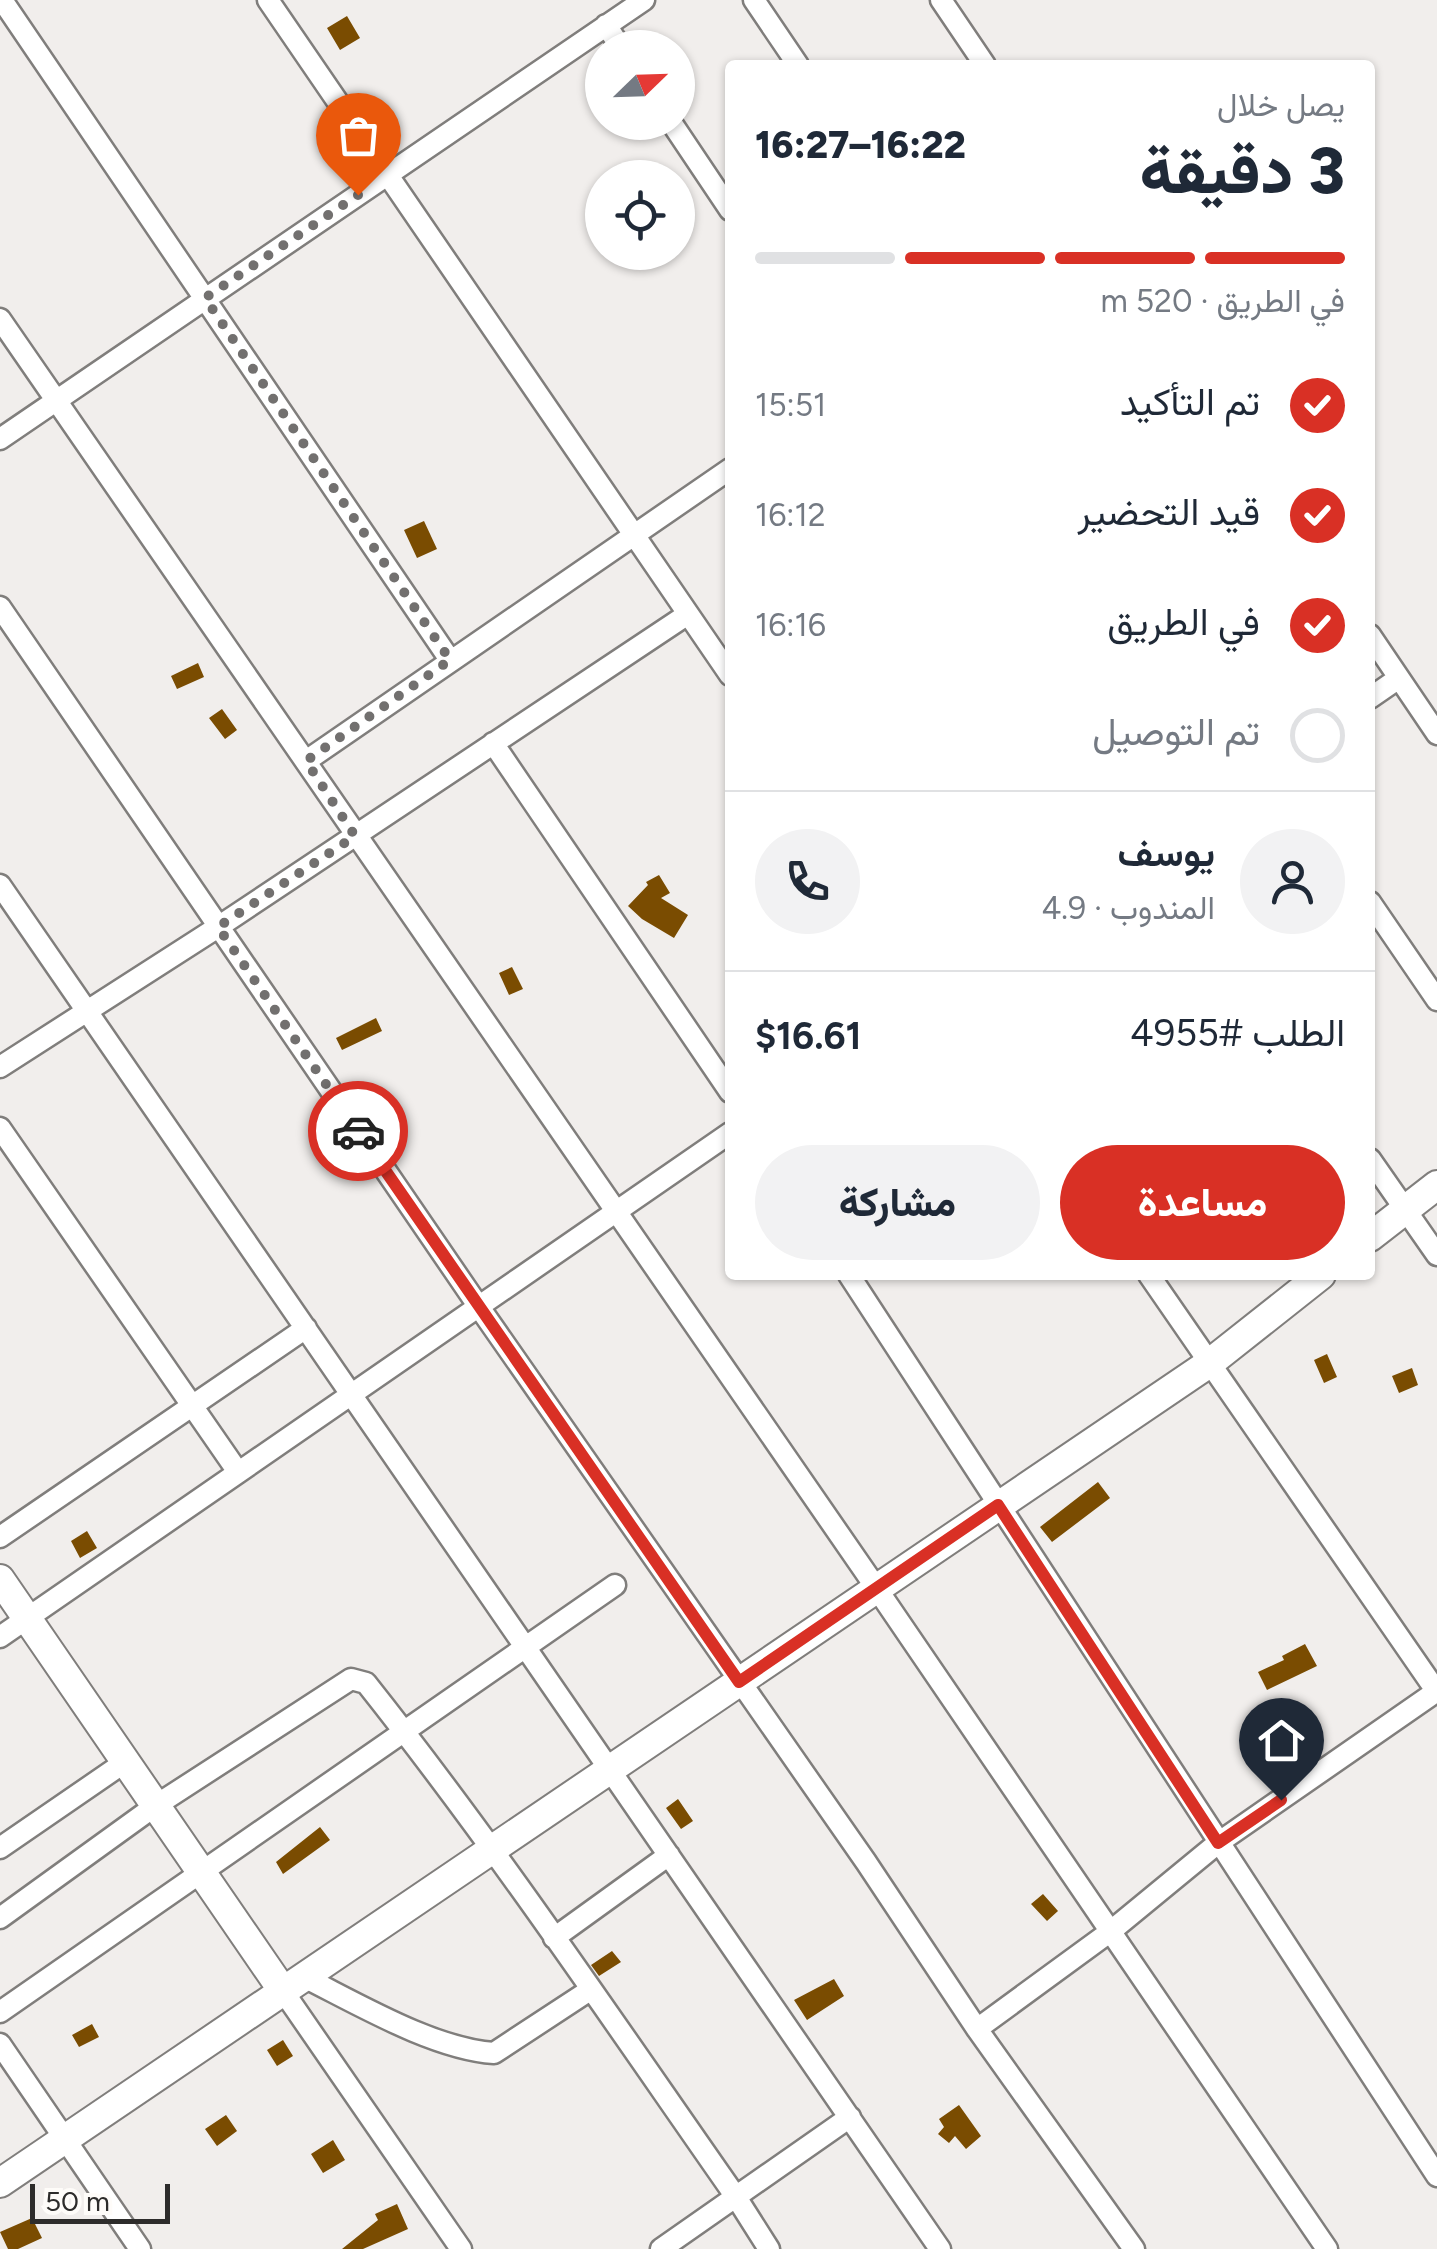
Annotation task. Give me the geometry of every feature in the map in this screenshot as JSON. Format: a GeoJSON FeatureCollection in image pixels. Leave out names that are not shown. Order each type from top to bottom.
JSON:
{"type":"FeatureCollection","features":[{"type":"Feature","properties":{"kind":"street"},"geometry":{"type":"LineString","coordinates":[[2,0],[450,660]]}},
{"type":"Feature","properties":{"kind":"street"},"geometry":{"type":"LineString","coordinates":[[268,0],[725,668]]}},
{"type":"Feature","properties":{"kind":"street"},"geometry":{"type":"LineString","coordinates":[[0,439],[644,0]]}},
{"type":"Feature","properties":{"kind":"street"},"geometry":{"type":"LineString","coordinates":[[754,0],[795,60]]}},
{"type":"Feature","properties":{"kind":"street"},"geometry":{"type":"LineString","coordinates":[[941,0],[982,60]]}},
{"type":"Feature","properties":{"kind":"street"},"geometry":{"type":"LineString","coordinates":[[606,25],[609,30]]}},
{"type":"Feature","properties":{"kind":"street"},"geometry":{"type":"LineString","coordinates":[[683,140],[725,203]]}},
{"type":"Feature","properties":{"kind":"street"},"geometry":{"type":"LineString","coordinates":[[0,319],[1328,2249]]}},
{"type":"Feature","properties":{"kind":"street"},"geometry":{"type":"LineString","coordinates":[[306,761],[725,473]]}},
{"type":"Feature","properties":{"kind":"street"},"geometry":{"type":"LineString","coordinates":[[0,607],[479,1308],[866,1862],[977,2029],[1134,2249]]}},
{"type":"Feature","properties":{"kind":"street"},"geometry":{"type":"LineString","coordinates":[[0,1067],[688,614]]}},
{"type":"Feature","properties":{"kind":"street"},"geometry":{"type":"LineString","coordinates":[[1375,642],[1437,734]]}},
{"type":"Feature","properties":{"kind":"street"},"geometry":{"type":"LineString","coordinates":[[1375,695],[1399,678]]}},
{"type":"Feature","properties":{"kind":"street"},"geometry":{"type":"LineString","coordinates":[[493,743],[725,1085]]}},
{"type":"Feature","properties":{"kind":"street"},"geometry":{"type":"LineString","coordinates":[[0,885],[940,2249]]}},
{"type":"Feature","properties":{"kind":"street"},"geometry":{"type":"LineString","coordinates":[[1375,909],[1437,1000]]}},
{"type":"Feature","properties":{"kind":"street"},"geometry":{"type":"LineString","coordinates":[[0,1128],[238,1472]]}},
{"type":"Feature","properties":{"kind":"street"},"geometry":{"type":"LineString","coordinates":[[0,1636],[725,1137]]}},
{"type":"Feature","properties":{"kind":"street"},"geometry":{"type":"LineString","coordinates":[[1375,1166],[1437,1255]]}},
{"type":"Feature","properties":{"kind":"street"},"geometry":{"type":"LineString","coordinates":[[1375,1232],[1437,1185]]}},
{"type":"Feature","properties":{"kind":"street"},"geometry":{"type":"LineString","coordinates":[[852,1280],[1437,2176]]}},
{"type":"Feature","properties":{"kind":"street"},"geometry":{"type":"LineString","coordinates":[[977,2029],[1111,1931],[1218,1843],[1437,1691],[1154,1280]]}},
{"type":"Feature","properties":{"kind":"street"},"geometry":{"type":"LineString","coordinates":[[0,2183],[1211,1362],[1315,1280]]}},
{"type":"Feature","properties":{"kind":"street"},"geometry":{"type":"LineString","coordinates":[[0,1537],[306,1328]]}},
{"type":"Feature","properties":{"kind":"street"},"geometry":{"type":"LineString","coordinates":[[0,1580],[199,1872],[293,1984],[461,2249]]}},
{"type":"Feature","properties":{"kind":"street"},"geometry":{"type":"LineString","coordinates":[[0,2012],[615,1585]]}},
{"type":"Feature","properties":{"kind":"street"},"geometry":{"type":"LineString","coordinates":[[0,1918],[155,1806],[351,1679],[366,1683],[492,1849],[736,2196],[769,2249]]}},
{"type":"Feature","properties":{"kind":"street"},"geometry":{"type":"LineString","coordinates":[[0,1848],[125,1762]]}},
{"type":"Feature","properties":{"kind":"street"},"geometry":{"type":"LineString","coordinates":[[554,1938],[670,1856]]}},
{"type":"Feature","properties":{"kind":"street"},"geometry":{"type":"LineString","coordinates":[[293,1984],[479,2052],[494,2053],[590,1990]]}},
{"type":"Feature","properties":{"kind":"street"},"geometry":{"type":"LineString","coordinates":[[0,2044],[140,2249]]}},
{"type":"Feature","properties":{"kind":"street"},"geometry":{"type":"LineString","coordinates":[[660,2249],[850,2118]]}},
{"type":"Feature","properties":{"kind":"building"},"geometry":{"type":"Polygon","coordinates":[[[347,16],[360,38],[340,50],[327,28],[347,16]]]}},
{"type":"Feature","properties":{"kind":"building"},"geometry":{"type":"Polygon","coordinates":[[[424,521],[437,549],[417,558],[404,530],[424,521]]]}},
{"type":"Feature","properties":{"kind":"building"},"geometry":{"type":"Polygon","coordinates":[[[198,663],[204,677],[177,689],[171,676],[198,663]]]}},
{"type":"Feature","properties":{"kind":"building"},"geometry":{"type":"Polygon","coordinates":[[[222,709],[237,730],[225,739],[209,718],[222,709]]]}},
{"type":"Feature","properties":{"kind":"building"},"geometry":{"type":"Polygon","coordinates":[[[659,875],[670,893],[661,898],[688,915],[674,938],[628,906],[648,885],[646,882],[659,875]]]}},
{"type":"Feature","properties":{"kind":"building"},"geometry":{"type":"Polygon","coordinates":[[[512,967],[523,989],[509,995],[499,973],[512,967]]]}},
{"type":"Feature","properties":{"kind":"building"},"geometry":{"type":"Polygon","coordinates":[[[376,1018],[382,1031],[342,1050],[336,1038],[376,1018]]]}},
{"type":"Feature","properties":{"kind":"building"},"geometry":{"type":"Polygon","coordinates":[[[1327,1354],[1337,1377],[1324,1383],[1314,1360],[1327,1354]]]}},
{"type":"Feature","properties":{"kind":"building"},"geometry":{"type":"Polygon","coordinates":[[[1412,1368],[1418,1385],[1399,1393],[1392,1376],[1412,1368]]]}},
{"type":"Feature","properties":{"kind":"building"},"geometry":{"type":"Polygon","coordinates":[[[1098,1482],[1110,1498],[1052,1542],[1040,1527],[1098,1482]]]}},
{"type":"Feature","properties":{"kind":"building"},"geometry":{"type":"Polygon","coordinates":[[[87,1531],[97,1548],[80,1558],[71,1541],[87,1531]]]}},
{"type":"Feature","properties":{"kind":"building"},"geometry":{"type":"Polygon","coordinates":[[[1305,1644],[1317,1666],[1267,1690],[1258,1672],[1305,1644]]]}},
{"type":"Feature","properties":{"kind":"building"},"geometry":{"type":"Polygon","coordinates":[[[678,1799],[693,1821],[681,1829],[666,1808],[678,1799]]]}},
{"type":"Feature","properties":{"kind":"building"},"geometry":{"type":"Polygon","coordinates":[[[320,1827],[330,1840],[283,1874],[276,1862],[320,1827]]]}},
{"type":"Feature","properties":{"kind":"building"},"geometry":{"type":"Polygon","coordinates":[[[1043,1894],[1058,1911],[1047,1921],[1031,1904],[1043,1894]]]}},
{"type":"Feature","properties":{"kind":"building"},"geometry":{"type":"Polygon","coordinates":[[[612,1951],[621,1962],[599,1976],[591,1965],[612,1951]]]}},
{"type":"Feature","properties":{"kind":"building"},"geometry":{"type":"Polygon","coordinates":[[[834,1979],[844,1996],[807,2020],[794,2000],[834,1979]]]}},
{"type":"Feature","properties":{"kind":"building"},"geometry":{"type":"Polygon","coordinates":[[[92,2024],[99,2037],[79,2047],[72,2035],[92,2024]]]}},
{"type":"Feature","properties":{"kind":"building"},"geometry":{"type":"Polygon","coordinates":[[[283,2040],[293,2056],[277,2066],[267,2050],[283,2040]]]}},
{"type":"Feature","properties":{"kind":"building"},"geometry":{"type":"Polygon","coordinates":[[[959,2105],[981,2136],[966,2149],[955,2136],[949,2143],[938,2134],[944,2127],[939,2119],[959,2105]]]}},
{"type":"Feature","properties":{"kind":"building"},"geometry":{"type":"Polygon","coordinates":[[[226,2115],[237,2131],[217,2146],[205,2129],[226,2115]]]}},
{"type":"Feature","properties":{"kind":"building"},"geometry":{"type":"Polygon","coordinates":[[[333,2140],[345,2160],[323,2173],[311,2154],[333,2140]]]}},
{"type":"Feature","properties":{"kind":"building"},"geometry":{"type":"Polygon","coordinates":[[[397,2204],[408,2229],[363,2249],[342,2249],[378,2220],[375,2214],[397,2204]]]}},
{"type":"Feature","properties":{"kind":"building"},"geometry":{"type":"Polygon","coordinates":[[[32,2218],[42,2238],[18,2249],[8,2249],[0,2232],[32,2218]]]}},
{"type":"Feature","properties":{"kind":"way so far"},"geometry":{"type":"LineString","coordinates":[[358,195],[205,298],[450,660],[306,761],[355,836],[218,927],[358,1131]]}},
{"type":"Feature","properties":{"kind":"route"},"geometry":{"type":"LineString","coordinates":[[358,1131],[739,1682],[998,1505],[1218,1843],[1281,1800]]}}]}
